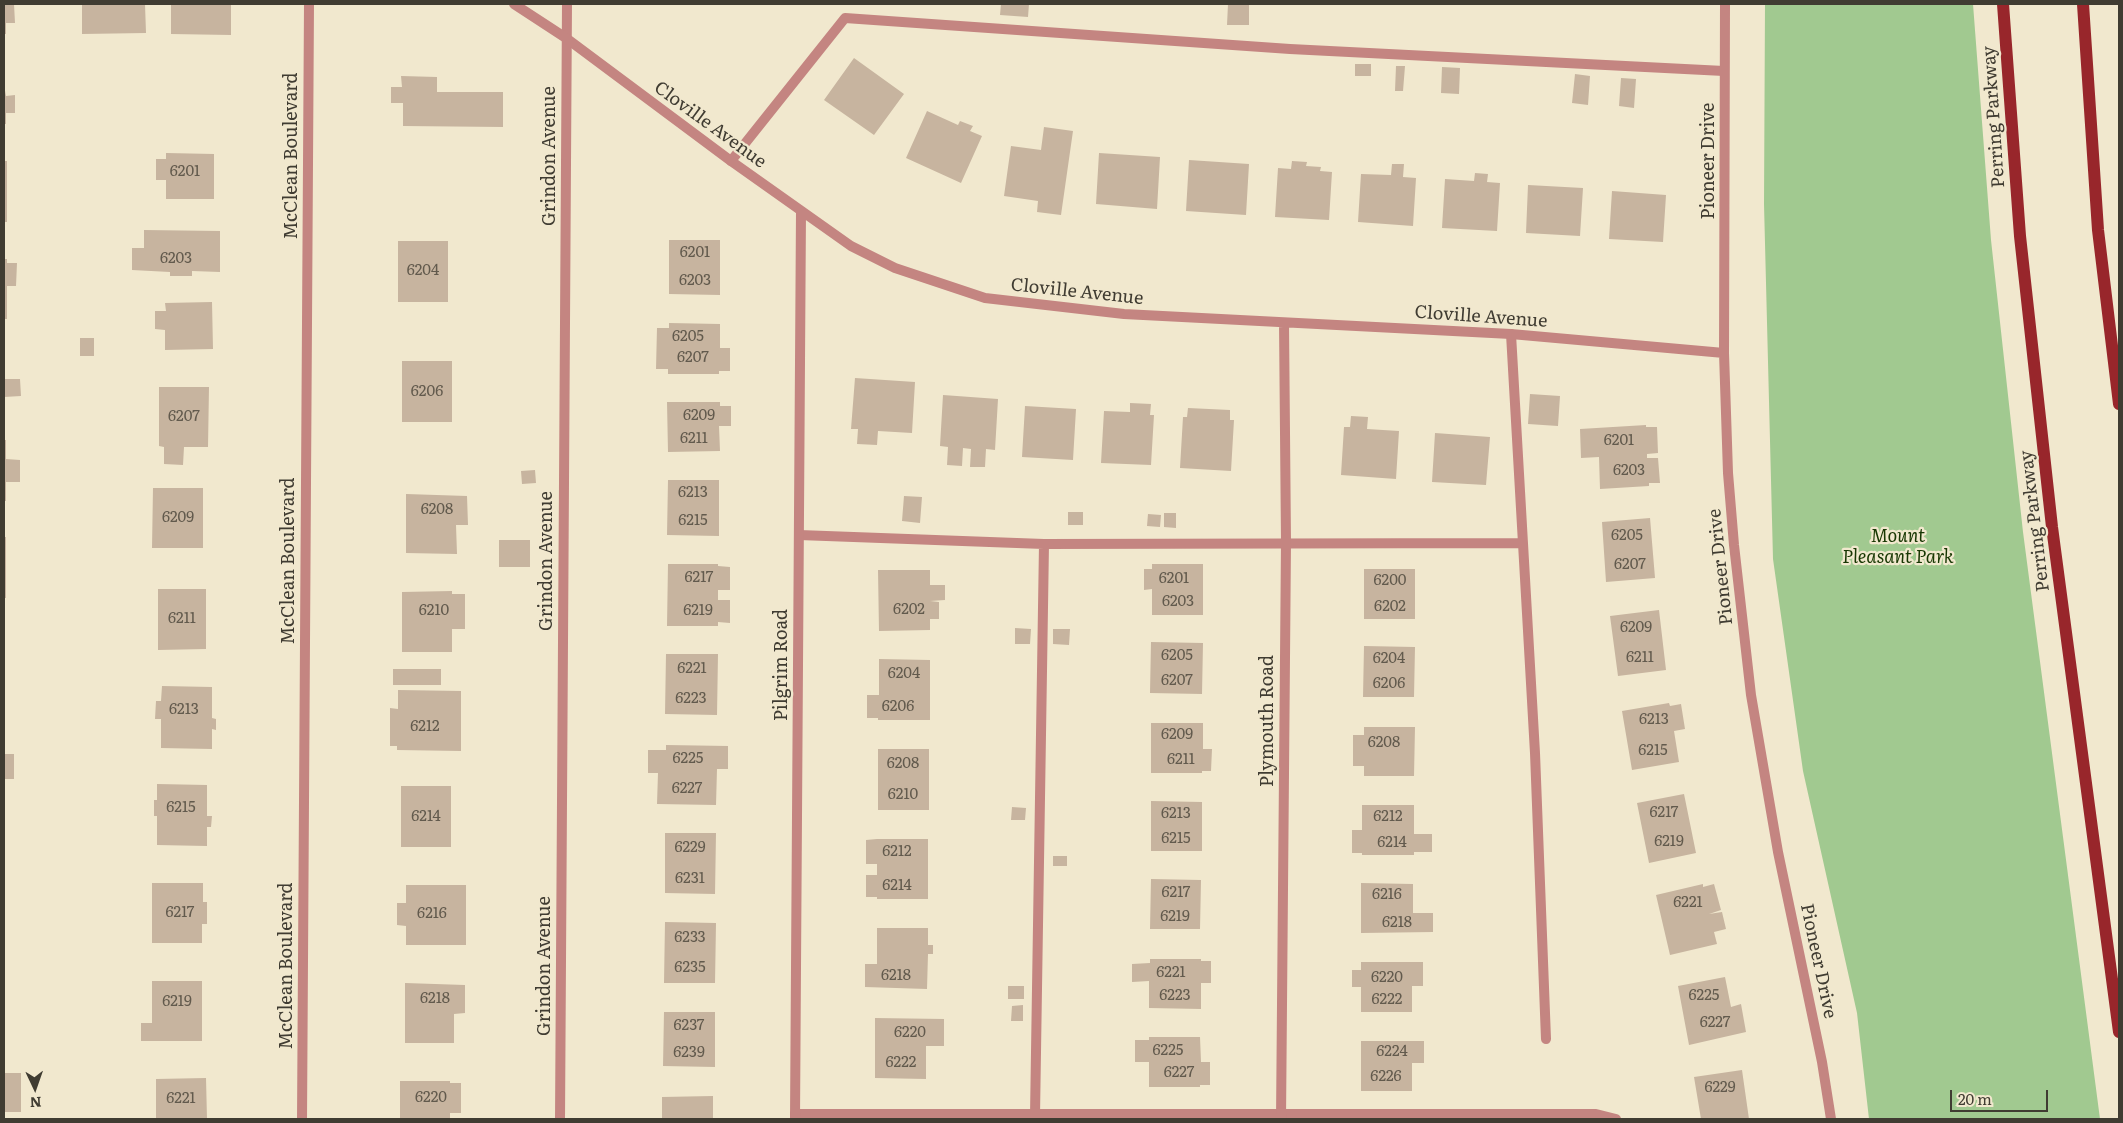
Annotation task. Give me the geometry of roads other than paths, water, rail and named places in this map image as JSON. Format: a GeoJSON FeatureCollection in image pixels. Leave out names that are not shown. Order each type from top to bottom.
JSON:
{"type":"FeatureCollection","features":[{"type":"Feature","properties":{"kind":"main road","name":"Perring Parkway"},"geometry":{"type":"LineString","coordinates":[[2003,4],[2020,236],[2052,526],[2119,1032]]}},
{"type":"Feature","properties":{"kind":"main road"},"geometry":{"type":"LineString","coordinates":[[2083,4],[2098,230],[2119,404]]}},
{"type":"Feature","properties":{"kind":"street","name":"McClean Boulevard"},"geometry":{"type":"LineString","coordinates":[[302,1119],[309,4]]}},
{"type":"Feature","properties":{"kind":"street","name":"Cloville Avenue"},"geometry":{"type":"LineString","coordinates":[[514,4],[566,38],[731,162],[851,246],[894,268],[984,298],[1124,314],[1511,334],[1724,353]]}},
{"type":"Feature","properties":{"kind":"street","name":"Grindon Avenue"},"geometry":{"type":"LineString","coordinates":[[560,1119],[567,4]]}},
{"type":"Feature","properties":{"kind":"street","name":"Pioneer Drive"},"geometry":{"type":"LineString","coordinates":[[1725,4],[1724,353],[1729,482],[1751,696],[1778,852],[1822,1062],[1831,1119]]}},
{"type":"Feature","properties":{"kind":"street"},"geometry":{"type":"LineString","coordinates":[[731,162],[846,18],[1290,49],[1724,71]]}},
{"type":"Feature","properties":{"kind":"street","name":"Pilgrim Road"},"geometry":{"type":"LineString","coordinates":[[795,1117],[801,211]]}},
{"type":"Feature","properties":{"kind":"street","name":"Plymouth Road"},"geometry":{"type":"LineString","coordinates":[[1281,1117],[1286,542],[1284,323]]}},
{"type":"Feature","properties":{"kind":"street"},"geometry":{"type":"LineString","coordinates":[[1511,334],[1535,753],[1546,1039]]}},
{"type":"Feature","properties":{"kind":"street"},"geometry":{"type":"LineString","coordinates":[[799,535],[1044,544],[1522,543]]}},
{"type":"Feature","properties":{"kind":"street"},"geometry":{"type":"LineString","coordinates":[[1035,1116],[1044,544]]}},
{"type":"Feature","properties":{"kind":"street"},"geometry":{"type":"LineString","coordinates":[[795,1117],[1281,1117],[1596,1114],[1616,1119]]}},
{"type":"Feature","properties":{"kind":"park label","name":"Mount Pleasant Park"},"geometry":{"type":"Point","coordinates":[1898,547]}}]}
